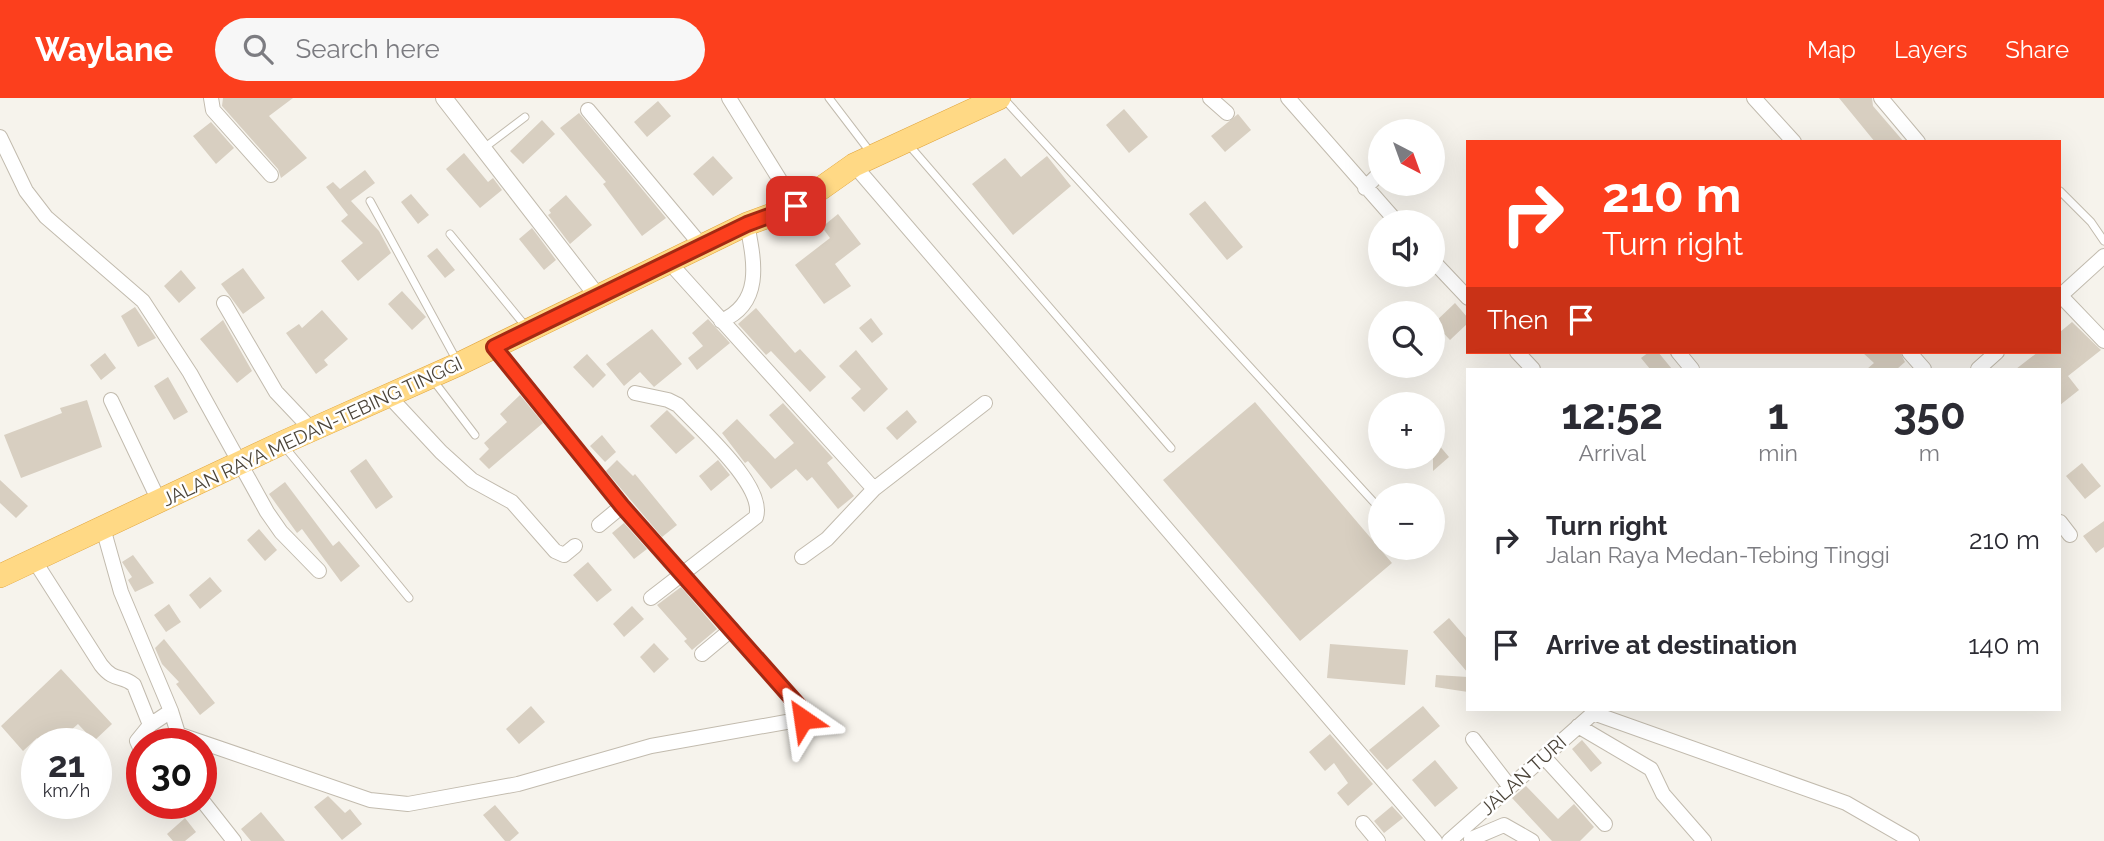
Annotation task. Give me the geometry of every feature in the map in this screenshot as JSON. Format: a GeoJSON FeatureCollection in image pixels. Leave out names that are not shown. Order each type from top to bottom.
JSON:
{"type":"FeatureCollection","features":[{"type":"Feature","properties":{"kind":"highway","name":"JALAN RAYA MEDAN-TEBING TINGGI"},"geometry":{"type":"LineString","coordinates":[[0,576],[387,394],[459,364],[701,245],[796,206],[863,161],[972,103],[1001,98]]}},
{"type":"Feature","properties":{"kind":"street"},"geometry":{"type":"LineString","coordinates":[[211,98],[213,110],[271,175]]}},
{"type":"Feature","properties":{"kind":"street"},"geometry":{"type":"LineString","coordinates":[[444,98],[598,297]]}},
{"type":"Feature","properties":{"kind":"street"},"geometry":{"type":"LineString","coordinates":[[729,98],[796,206]]}},
{"type":"Feature","properties":{"kind":"street"},"geometry":{"type":"LineString","coordinates":[[1210,98],[1227,113]]}},
{"type":"Feature","properties":{"kind":"street"},"geometry":{"type":"LineString","coordinates":[[1288,98],[1386,210]]}},
{"type":"Feature","properties":{"kind":"street"},"geometry":{"type":"LineString","coordinates":[[1754,98],[1792,140]]}},
{"type":"Feature","properties":{"kind":"street"},"geometry":{"type":"LineString","coordinates":[[1881,98],[1911,139]]}},
{"type":"Feature","properties":{"kind":"street"},"geometry":{"type":"LineString","coordinates":[[588,110],[701,245]]}},
{"type":"Feature","properties":{"kind":"street"},"geometry":{"type":"LineString","coordinates":[[0,137],[26,191],[46,217],[143,301],[190,373],[239,464],[281,533],[319,571]]}},
{"type":"Feature","properties":{"kind":"street"},"geometry":{"type":"LineString","coordinates":[[863,161],[1434,841]]}},
{"type":"Feature","properties":{"kind":"street"},"geometry":{"type":"LineString","coordinates":[[1365,188],[1368,185]]}},
{"type":"Feature","properties":{"kind":"street"},"geometry":{"type":"LineString","coordinates":[[721,321],[731,317],[745,303],[756,270],[747,224]]}},
{"type":"Feature","properties":{"kind":"street"},"geometry":{"type":"LineString","coordinates":[[2061,294],[2104,256]]}},
{"type":"Feature","properties":{"kind":"street"},"geometry":{"type":"LineString","coordinates":[[669,262],[874,489]]}},
{"type":"Feature","properties":{"kind":"street"},"geometry":{"type":"LineString","coordinates":[[1445,274],[1466,296]]}},
{"type":"Feature","properties":{"kind":"street"},"geometry":{"type":"LineString","coordinates":[[2061,296],[2104,341]]}},
{"type":"Feature","properties":{"kind":"street"},"geometry":{"type":"LineString","coordinates":[[224,303],[276,391],[312,430]]}},
{"type":"Feature","properties":{"kind":"street"},"geometry":{"type":"LineString","coordinates":[[217,751],[370,800],[408,804],[518,784],[651,746],[803,719],[804,712],[622,506],[494,347]]}},
{"type":"Feature","properties":{"kind":"street"},"geometry":{"type":"LineString","coordinates":[[1519,354],[1532,368]]}},
{"type":"Feature","properties":{"kind":"street"},"geometry":{"type":"LineString","coordinates":[[1680,354],[1691,368]]}},
{"type":"Feature","properties":{"kind":"street"},"geometry":{"type":"LineString","coordinates":[[1911,354],[1923,368]]}},
{"type":"Feature","properties":{"kind":"street"},"geometry":{"type":"LineString","coordinates":[[1979,368],[1995,354]]}},
{"type":"Feature","properties":{"kind":"street"},"geometry":{"type":"LineString","coordinates":[[635,393],[678,405],[737,469],[757,498],[756,517],[651,598]]}},
{"type":"Feature","properties":{"kind":"street"},"geometry":{"type":"LineString","coordinates":[[387,394],[441,452],[472,480],[512,502],[555,551],[564,555],[575,545]]}},
{"type":"Feature","properties":{"kind":"street"},"geometry":{"type":"LineString","coordinates":[[111,400],[159,501]]}},
{"type":"Feature","properties":{"kind":"street"},"geometry":{"type":"LineString","coordinates":[[802,557],[827,539],[874,489],[985,403]]}},
{"type":"Feature","properties":{"kind":"street"},"geometry":{"type":"LineString","coordinates":[[599,525],[622,506]]}},
{"type":"Feature","properties":{"kind":"street"},"geometry":{"type":"LineString","coordinates":[[2061,524],[2070,535]]}},
{"type":"Feature","properties":{"kind":"street"},"geometry":{"type":"LineString","coordinates":[[103,527],[161,718]]}},
{"type":"Feature","properties":{"kind":"street"},"geometry":{"type":"LineString","coordinates":[[34,560],[101,665],[112,678],[130,681],[170,728]]}},
{"type":"Feature","properties":{"kind":"street"},"geometry":{"type":"LineString","coordinates":[[702,654],[732,629]]}},
{"type":"Feature","properties":{"kind":"street"},"geometry":{"type":"LineString","coordinates":[[1595,711],[1846,803],[1912,841]]}},
{"type":"Feature","properties":{"kind":"street","name":"JALAN TURI"},"geometry":{"type":"LineString","coordinates":[[1449,841],[1468,837],[1510,787],[1595,711]]}},
{"type":"Feature","properties":{"kind":"street"},"geometry":{"type":"LineString","coordinates":[[151,728],[161,718]]}},
{"type":"Feature","properties":{"kind":"street"},"geometry":{"type":"LineString","coordinates":[[1578,726],[1651,769],[1663,794],[1704,841]]}},
{"type":"Feature","properties":{"kind":"street"},"geometry":{"type":"LineString","coordinates":[[1473,739],[1510,787]]}},
{"type":"Feature","properties":{"kind":"street"},"geometry":{"type":"LineString","coordinates":[[1544,757],[1605,824]]}},
{"type":"Feature","properties":{"kind":"street"},"geometry":{"type":"LineString","coordinates":[[217,819],[234,841]]}},
{"type":"Feature","properties":{"kind":"street"},"geometry":{"type":"LineString","coordinates":[[1363,823],[1378,841]]}},
{"type":"Feature","properties":{"kind":"street"},"geometry":{"type":"LineString","coordinates":[[1468,837],[1504,825],[1532,841]]}},
{"type":"Feature","properties":{"kind":"lane"},"geometry":{"type":"LineString","coordinates":[[829,98],[863,161]]}},
{"type":"Feature","properties":{"kind":"lane"},"geometry":{"type":"LineString","coordinates":[[1001,98],[1368,496]]}},
{"type":"Feature","properties":{"kind":"lane"},"geometry":{"type":"LineString","coordinates":[[484,148],[525,117]]}},
{"type":"Feature","properties":{"kind":"lane"},"geometry":{"type":"LineString","coordinates":[[905,141],[1171,448]]}},
{"type":"Feature","properties":{"kind":"lane"},"geometry":{"type":"LineString","coordinates":[[2061,192],[2091,222],[2104,241]]}},
{"type":"Feature","properties":{"kind":"lane"},"geometry":{"type":"LineString","coordinates":[[370,201],[459,364]]}},
{"type":"Feature","properties":{"kind":"lane"},"geometry":{"type":"LineString","coordinates":[[450,234],[528,330]]}},
{"type":"Feature","properties":{"kind":"lane"},"geometry":{"type":"LineString","coordinates":[[431,377],[475,435]]}},
{"type":"Feature","properties":{"kind":"lane"},"geometry":{"type":"LineString","coordinates":[[282,443],[409,598]]}},
{"type":"Feature","properties":{"kind":"building"},"geometry":{"type":"Polygon","coordinates":[[[223,98],[293,98],[269,116],[307,158],[281,178],[278,169],[222,106],[223,98]]]}},
{"type":"Feature","properties":{"kind":"building"},"geometry":{"type":"Polygon","coordinates":[[[1839,98],[1872,98],[1873,106],[1902,140],[1873,140],[1839,98]]]}},
{"type":"Feature","properties":{"kind":"building"},"geometry":{"type":"Polygon","coordinates":[[[658,101],[671,116],[647,137],[634,122],[658,101]]]}},
{"type":"Feature","properties":{"kind":"building"},"geometry":{"type":"Polygon","coordinates":[[[1124,109],[1148,137],[1129,153],[1106,125],[1124,109]]]}},
{"type":"Feature","properties":{"kind":"building"},"geometry":{"type":"Polygon","coordinates":[[[579,113],[666,218],[642,236],[603,184],[606,182],[560,128],[579,113]]]}},
{"type":"Feature","properties":{"kind":"building"},"geometry":{"type":"Polygon","coordinates":[[[1238,114],[1251,130],[1225,152],[1211,136],[1238,114]]]}},
{"type":"Feature","properties":{"kind":"building"},"geometry":{"type":"Polygon","coordinates":[[[542,120],[555,134],[523,164],[510,151],[542,120]]]}},
{"type":"Feature","properties":{"kind":"building"},"geometry":{"type":"Polygon","coordinates":[[[211,122],[234,148],[216,164],[193,136],[211,122]]]}},
{"type":"Feature","properties":{"kind":"building"},"geometry":{"type":"Polygon","coordinates":[[[464,153],[488,182],[493,178],[502,190],[480,208],[446,169],[464,153]]]}},
{"type":"Feature","properties":{"kind":"building"},"geometry":{"type":"Polygon","coordinates":[[[713,156],[733,178],[713,196],[693,174],[713,156]]]}},
{"type":"Feature","properties":{"kind":"building"},"geometry":{"type":"Polygon","coordinates":[[[1047,156],[1071,186],[1013,235],[972,184],[1005,158],[1021,177],[1047,156]]]}},
{"type":"Feature","properties":{"kind":"building"},"geometry":{"type":"Polygon","coordinates":[[[365,170],[375,183],[351,201],[379,231],[391,253],[358,281],[341,261],[363,243],[341,221],[348,215],[326,187],[333,182],[340,189],[365,170]]]}},
{"type":"Feature","properties":{"kind":"building"},"geometry":{"type":"Polygon","coordinates":[[[411,194],[429,215],[418,224],[401,202],[411,194]]]}},
{"type":"Feature","properties":{"kind":"building"},"geometry":{"type":"Polygon","coordinates":[[[566,195],[592,225],[570,244],[548,215],[551,213],[549,210],[566,195]]]}},
{"type":"Feature","properties":{"kind":"building"},"geometry":{"type":"Polygon","coordinates":[[[1205,201],[1243,247],[1227,260],[1189,214],[1205,201]]]}},
{"type":"Feature","properties":{"kind":"building"},"geometry":{"type":"Polygon","coordinates":[[[838,214],[861,244],[835,264],[851,286],[824,304],[795,265],[830,238],[822,227],[838,214]]]}},
{"type":"Feature","properties":{"kind":"building"},"geometry":{"type":"Polygon","coordinates":[[[532,228],[556,260],[544,270],[519,239],[532,228]]]}},
{"type":"Feature","properties":{"kind":"building"},"geometry":{"type":"Polygon","coordinates":[[[437,248],[455,270],[445,278],[427,256],[437,248]]]}},
{"type":"Feature","properties":{"kind":"building"},"geometry":{"type":"Polygon","coordinates":[[[243,268],[265,298],[243,314],[221,284],[243,268]]]}},
{"type":"Feature","properties":{"kind":"building"},"geometry":{"type":"Polygon","coordinates":[[[181,270],[196,288],[179,303],[164,286],[181,270]]]}},
{"type":"Feature","properties":{"kind":"building"},"geometry":{"type":"Polygon","coordinates":[[[402,291],[426,317],[412,330],[388,304],[402,291]]]}},
{"type":"Feature","properties":{"kind":"building"},"geometry":{"type":"Polygon","coordinates":[[[1455,303],[1466,316],[1466,325],[1450,340],[1445,335],[1445,313],[1455,303]]]}},
{"type":"Feature","properties":{"kind":"building"},"geometry":{"type":"Polygon","coordinates":[[[135,307],[156,338],[138,347],[121,316],[135,307]]]}},
{"type":"Feature","properties":{"kind":"building"},"geometry":{"type":"Polygon","coordinates":[[[756,308],[795,353],[800,349],[826,377],[810,392],[771,351],[766,355],[738,324],[756,308]]]}},
{"type":"Feature","properties":{"kind":"building"},"geometry":{"type":"Polygon","coordinates":[[[322,310],[348,339],[324,360],[328,365],[316,374],[286,333],[299,324],[302,328],[322,310]]]}},
{"type":"Feature","properties":{"kind":"building"},"geometry":{"type":"Polygon","coordinates":[[[871,318],[883,334],[872,343],[859,328],[871,318]]]}},
{"type":"Feature","properties":{"kind":"building"},"geometry":{"type":"Polygon","coordinates":[[[708,319],[730,343],[697,370],[688,358],[703,346],[692,333],[708,319]]]}},
{"type":"Feature","properties":{"kind":"building"},"geometry":{"type":"Polygon","coordinates":[[[223,320],[252,371],[237,383],[200,339],[223,320]]]}},
{"type":"Feature","properties":{"kind":"building"},"geometry":{"type":"Polygon","coordinates":[[[2072,322],[2101,350],[2068,376],[2079,390],[2061,404],[2061,368],[2017,368],[2035,354],[2061,354],[2061,331],[2072,322]]]}},
{"type":"Feature","properties":{"kind":"building"},"geometry":{"type":"Polygon","coordinates":[[[652,329],[682,364],[654,387],[640,372],[624,386],[606,364],[652,329]]]}},
{"type":"Feature","properties":{"kind":"building"},"geometry":{"type":"Polygon","coordinates":[[[856,350],[888,389],[864,412],[851,398],[861,389],[839,366],[856,350]]]}},
{"type":"Feature","properties":{"kind":"building"},"geometry":{"type":"Polygon","coordinates":[[[105,353],[116,368],[101,380],[90,365],[105,353]]]}},
{"type":"Feature","properties":{"kind":"building"},"geometry":{"type":"Polygon","coordinates":[[[587,354],[606,375],[593,388],[573,367],[587,354]]]}},
{"type":"Feature","properties":{"kind":"building"},"geometry":{"type":"Polygon","coordinates":[[[1646,354],[1660,354],[1671,368],[1649,368],[1641,358],[1646,354]]]}},
{"type":"Feature","properties":{"kind":"building"},"geometry":{"type":"Polygon","coordinates":[[[1864,354],[1901,354],[1905,362],[1898,368],[1868,368],[1874,363],[1864,354]]]}},
{"type":"Feature","properties":{"kind":"building"},"geometry":{"type":"Polygon","coordinates":[[[168,377],[188,412],[174,420],[154,386],[168,377]]]}},
{"type":"Feature","properties":{"kind":"building"},"geometry":{"type":"Polygon","coordinates":[[[520,395],[543,423],[489,469],[479,459],[489,449],[484,443],[507,422],[500,414],[520,395]]]}},
{"type":"Feature","properties":{"kind":"building"},"geometry":{"type":"Polygon","coordinates":[[[87,400],[102,447],[21,478],[4,435],[62,413],[60,408],[87,400]]]}},
{"type":"Feature","properties":{"kind":"building"},"geometry":{"type":"Polygon","coordinates":[[[1255,402],[1368,535],[1368,560],[1389,560],[1392,563],[1300,641],[1163,480],[1255,402]]]}},
{"type":"Feature","properties":{"kind":"building"},"geometry":{"type":"Polygon","coordinates":[[[783,403],[833,458],[827,463],[854,496],[838,509],[812,477],[807,481],[796,469],[771,489],[748,461],[745,463],[722,433],[737,419],[775,459],[794,443],[769,415],[783,403]]]}},
{"type":"Feature","properties":{"kind":"building"},"geometry":{"type":"Polygon","coordinates":[[[667,410],[695,438],[676,454],[650,426],[667,410]]]}},
{"type":"Feature","properties":{"kind":"building"},"geometry":{"type":"Polygon","coordinates":[[[907,410],[917,422],[897,440],[886,428],[907,410]]]}},
{"type":"Feature","properties":{"kind":"building"},"geometry":{"type":"Polygon","coordinates":[[[602,435],[616,452],[605,462],[590,446],[602,435]]]}},
{"type":"Feature","properties":{"kind":"building"},"geometry":{"type":"Polygon","coordinates":[[[366,459],[393,497],[376,509],[350,471],[366,459]]]}},
{"type":"Feature","properties":{"kind":"building"},"geometry":{"type":"Polygon","coordinates":[[[617,460],[633,476],[635,474],[677,525],[662,537],[606,471],[617,460]]]}},
{"type":"Feature","properties":{"kind":"building"},"geometry":{"type":"Polygon","coordinates":[[[718,460],[730,475],[711,491],[699,476],[718,460]]]}},
{"type":"Feature","properties":{"kind":"building"},"geometry":{"type":"Polygon","coordinates":[[[2082,463],[2101,486],[2085,499],[2066,476],[2082,463]]]}},
{"type":"Feature","properties":{"kind":"building"},"geometry":{"type":"Polygon","coordinates":[[[0,480],[28,506],[16,518],[0,503],[0,480]]]}},
{"type":"Feature","properties":{"kind":"building"},"geometry":{"type":"Polygon","coordinates":[[[285,482],[333,546],[339,541],[360,566],[341,582],[302,529],[297,533],[269,494],[285,482]]]}},
{"type":"Feature","properties":{"kind":"building"},"geometry":{"type":"Polygon","coordinates":[[[2104,521],[2104,547],[2096,553],[2083,536],[2104,521]]]}},
{"type":"Feature","properties":{"kind":"building"},"geometry":{"type":"Polygon","coordinates":[[[624,523],[647,549],[634,559],[612,533],[624,523]]]}},
{"type":"Feature","properties":{"kind":"building"},"geometry":{"type":"Polygon","coordinates":[[[259,529],[277,550],[265,561],[247,540],[259,529]]]}},
{"type":"Feature","properties":{"kind":"building"},"geometry":{"type":"Polygon","coordinates":[[[133,555],[154,583],[135,592],[128,580],[132,577],[122,562],[133,555]]]}},
{"type":"Feature","properties":{"kind":"building"},"geometry":{"type":"Polygon","coordinates":[[[588,562],[612,590],[597,602],[573,575],[588,562]]]}},
{"type":"Feature","properties":{"kind":"building"},"geometry":{"type":"Polygon","coordinates":[[[210,577],[222,591],[200,609],[189,595],[210,577]]]}},
{"type":"Feature","properties":{"kind":"building"},"geometry":{"type":"Polygon","coordinates":[[[681,587],[717,629],[692,650],[684,641],[687,639],[657,605],[681,587]]]}},
{"type":"Feature","properties":{"kind":"building"},"geometry":{"type":"Polygon","coordinates":[[[169,604],[181,622],[166,632],[154,615],[169,604]]]}},
{"type":"Feature","properties":{"kind":"building"},"geometry":{"type":"Polygon","coordinates":[[[632,606],[644,619],[624,637],[613,624],[632,606]]]}},
{"type":"Feature","properties":{"kind":"building"},"geometry":{"type":"Polygon","coordinates":[[[1449,618],[1466,638],[1466,671],[1433,632],[1449,618]]]}},
{"type":"Feature","properties":{"kind":"building"},"geometry":{"type":"Polygon","coordinates":[[[164,639],[215,703],[200,715],[176,684],[179,682],[162,664],[155,648],[164,639]]]}},
{"type":"Feature","properties":{"kind":"building"},"geometry":{"type":"Polygon","coordinates":[[[654,643],[669,659],[654,673],[640,657],[654,643]]]}},
{"type":"Feature","properties":{"kind":"building"},"geometry":{"type":"Polygon","coordinates":[[[1330,644],[1408,650],[1405,685],[1327,678],[1330,644]]]}},
{"type":"Feature","properties":{"kind":"building"},"geometry":{"type":"Polygon","coordinates":[[[61,669],[112,724],[108,728],[82,728],[78,724],[73,728],[21,728],[21,749],[1,726],[61,669]]]}},
{"type":"Feature","properties":{"kind":"building"},"geometry":{"type":"Polygon","coordinates":[[[1436,675],[1466,677],[1466,692],[1435,687],[1436,675]]]}},
{"type":"Feature","properties":{"kind":"building"},"geometry":{"type":"Polygon","coordinates":[[[531,706],[545,722],[519,744],[506,729],[531,706]]]}},
{"type":"Feature","properties":{"kind":"building"},"geometry":{"type":"Polygon","coordinates":[[[1423,706],[1440,726],[1387,770],[1369,750],[1423,706]]]}},
{"type":"Feature","properties":{"kind":"building"},"geometry":{"type":"Polygon","coordinates":[[[1330,734],[1373,784],[1348,806],[1337,793],[1348,783],[1334,763],[1325,771],[1309,752],[1330,734]]]}},
{"type":"Feature","properties":{"kind":"building"},"geometry":{"type":"Polygon","coordinates":[[[1582,740],[1602,763],[1591,772],[1572,749],[1582,740]]]}},
{"type":"Feature","properties":{"kind":"building"},"geometry":{"type":"Polygon","coordinates":[[[1435,760],[1458,788],[1435,807],[1412,780],[1435,760]]]}},
{"type":"Feature","properties":{"kind":"building"},"geometry":{"type":"Polygon","coordinates":[[[1526,786],[1558,819],[1574,804],[1594,827],[1580,841],[1552,841],[1512,798],[1526,786]]]}},
{"type":"Feature","properties":{"kind":"building"},"geometry":{"type":"Polygon","coordinates":[[[328,796],[345,813],[350,809],[362,824],[342,840],[314,807],[328,796]]]}},
{"type":"Feature","properties":{"kind":"building"},"geometry":{"type":"Polygon","coordinates":[[[495,805],[519,833],[510,841],[505,841],[483,815],[495,805]]]}},
{"type":"Feature","properties":{"kind":"building"},"geometry":{"type":"Polygon","coordinates":[[[1392,806],[1403,818],[1384,833],[1374,821],[1392,806]]]}},
{"type":"Feature","properties":{"kind":"building"},"geometry":{"type":"Polygon","coordinates":[[[261,812],[285,841],[251,841],[241,829],[261,812]]]}},
{"type":"Feature","properties":{"kind":"building"},"geometry":{"type":"Polygon","coordinates":[[[184,819],[196,832],[185,841],[173,841],[167,834],[184,819]]]}},
{"type":"Feature","properties":{"kind":"route"},"geometry":{"type":"LineString","coordinates":[[796,206],[701,245],[494,347],[622,506],[804,712],[803,719]]}}]}
